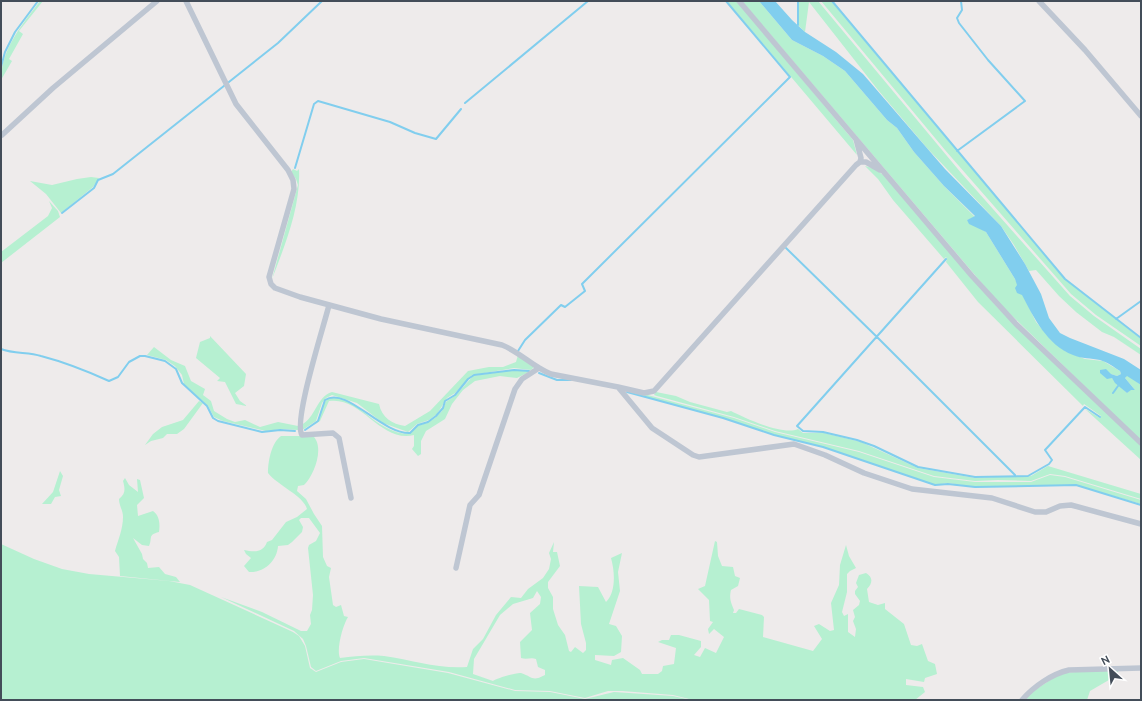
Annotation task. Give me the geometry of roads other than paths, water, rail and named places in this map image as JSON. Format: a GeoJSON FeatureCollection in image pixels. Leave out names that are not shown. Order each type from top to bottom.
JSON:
{"type":"FeatureCollection","features":[{"type":"Feature","properties":{"kind":"street"},"geometry":{"type":"LineString","coordinates":[[2,135],[58,84],[157,1]]}},
{"type":"Feature","properties":{"kind":"street"},"geometry":{"type":"LineString","coordinates":[[186,1],[232,99],[242,114],[288,170],[293,180],[292,197],[269,277],[271,284],[280,290],[381,319],[502,345],[551,374],[644,393],[654,391],[860,162],[861,158],[856,138]]}},
{"type":"Feature","properties":{"kind":"street"},"geometry":{"type":"LineString","coordinates":[[739,1],[972,276],[1016,324],[1141,443]]}},
{"type":"Feature","properties":{"kind":"street"},"geometry":{"type":"LineString","coordinates":[[1039,1],[1080,44],[1141,116]]}},
{"type":"Feature","properties":{"kind":"street"},"geometry":{"type":"LineString","coordinates":[[860,162],[866,162],[886,174]]}},
{"type":"Feature","properties":{"kind":"street"},"geometry":{"type":"LineString","coordinates":[[329,305],[304,402],[300,428],[302,435],[333,433],[339,438],[351,498]]}},
{"type":"Feature","properties":{"kind":"street"},"geometry":{"type":"LineString","coordinates":[[456,568],[470,505],[479,495],[515,389],[522,379],[539,368]]}},
{"type":"Feature","properties":{"kind":"street"},"geometry":{"type":"LineString","coordinates":[[618,387],[652,428],[685,450],[699,457],[794,444],[825,455],[864,472],[912,489],[992,498],[1035,512],[1046,512],[1060,506],[1071,505],[1141,524]]}},
{"type":"Feature","properties":{"kind":"street"},"geometry":{"type":"LineString","coordinates":[[1022,700],[1028,693],[1058,672],[1069,670],[1141,668]]}},
{"type":"Feature","properties":{"kind":"water"},"geometry":{"type":"Polygon","coordinates":[[[759,1],[775,1],[805,32],[836,52],[863,74],[945,169],[1001,226],[1025,264],[1041,294],[1049,318],[1060,333],[1124,359],[1141,370],[1141,385],[1127,376],[1125,378],[1135,390],[1131,390],[1127,393],[1115,383],[1112,378],[1107,379],[1100,373],[1100,370],[1106,369],[1111,374],[1117,376],[1121,374],[1120,371],[1103,361],[1073,355],[1056,345],[1049,338],[1031,313],[1022,295],[1017,293],[1015,288],[1017,285],[1015,279],[986,232],[969,224],[967,220],[975,216],[944,186],[914,152],[897,128],[887,120],[845,71],[823,56],[792,40],[759,1]]]}},
{"type":"Feature","properties":{"kind":"waterway"},"geometry":{"type":"LineString","coordinates":[[1,67],[5,52],[15,32],[38,1]]}},
{"type":"Feature","properties":{"kind":"waterway"},"geometry":{"type":"LineString","coordinates":[[62,213],[94,188],[98,180],[113,174],[278,43],[322,1]]}},
{"type":"Feature","properties":{"kind":"waterway"},"geometry":{"type":"LineString","coordinates":[[465,103],[588,1]]}},
{"type":"Feature","properties":{"kind":"waterway"},"geometry":{"type":"LineString","coordinates":[[518,351],[525,340],[561,305],[565,307],[585,291],[582,284],[790,77],[726,1]]}},
{"type":"Feature","properties":{"kind":"waterway"},"geometry":{"type":"LineString","coordinates":[[798,1],[798,25]]}},
{"type":"Feature","properties":{"kind":"waterway"},"geometry":{"type":"LineString","coordinates":[[832,1],[1065,279],[1141,338]]}},
{"type":"Feature","properties":{"kind":"waterway"},"geometry":{"type":"LineString","coordinates":[[957,151],[1025,101],[988,60],[959,23],[957,18],[962,10],[961,1]]}},
{"type":"Feature","properties":{"kind":"waterway"},"geometry":{"type":"LineString","coordinates":[[295,168],[314,104],[318,101],[390,122],[415,133],[436,139],[461,109]]}},
{"type":"Feature","properties":{"kind":"waterway"},"geometry":{"type":"LineString","coordinates":[[786,248],[1015,475]]}},
{"type":"Feature","properties":{"kind":"waterway"},"geometry":{"type":"LineString","coordinates":[[946,259],[797,426],[803,431],[823,432],[857,440],[874,446],[918,467],[975,477],[1028,476],[1049,464],[1052,460],[1045,450],[1085,407],[1100,417]]}},
{"type":"Feature","properties":{"kind":"waterway"},"geometry":{"type":"LineString","coordinates":[[1116,319],[1141,301]]}},
{"type":"Feature","properties":{"kind":"waterway"},"geometry":{"type":"LineString","coordinates":[[1,349],[50,358],[109,381],[118,377],[129,362],[140,356],[165,361],[176,369],[182,383],[207,406],[213,418],[218,421],[262,432],[280,430],[295,431]]}},
{"type":"Feature","properties":{"kind":"waterway"},"geometry":{"type":"LineString","coordinates":[[305,430],[318,421],[325,400],[334,397],[343,399],[388,426],[399,431],[410,433],[418,425],[428,422],[436,416],[443,408],[445,401],[455,395],[468,379],[474,375],[514,370],[529,371]]}},
{"type":"Feature","properties":{"kind":"waterway"},"geometry":{"type":"LineString","coordinates":[[539,373],[557,380],[571,380]]}},
{"type":"Feature","properties":{"kind":"waterway"},"geometry":{"type":"LineString","coordinates":[[1113,393],[1118,386]]}},
{"type":"Feature","properties":{"kind":"waterway"},"geometry":{"type":"LineString","coordinates":[[627,392],[723,418],[774,435],[823,447],[935,485],[948,484],[975,487],[1076,485],[1141,505]]}}]}
